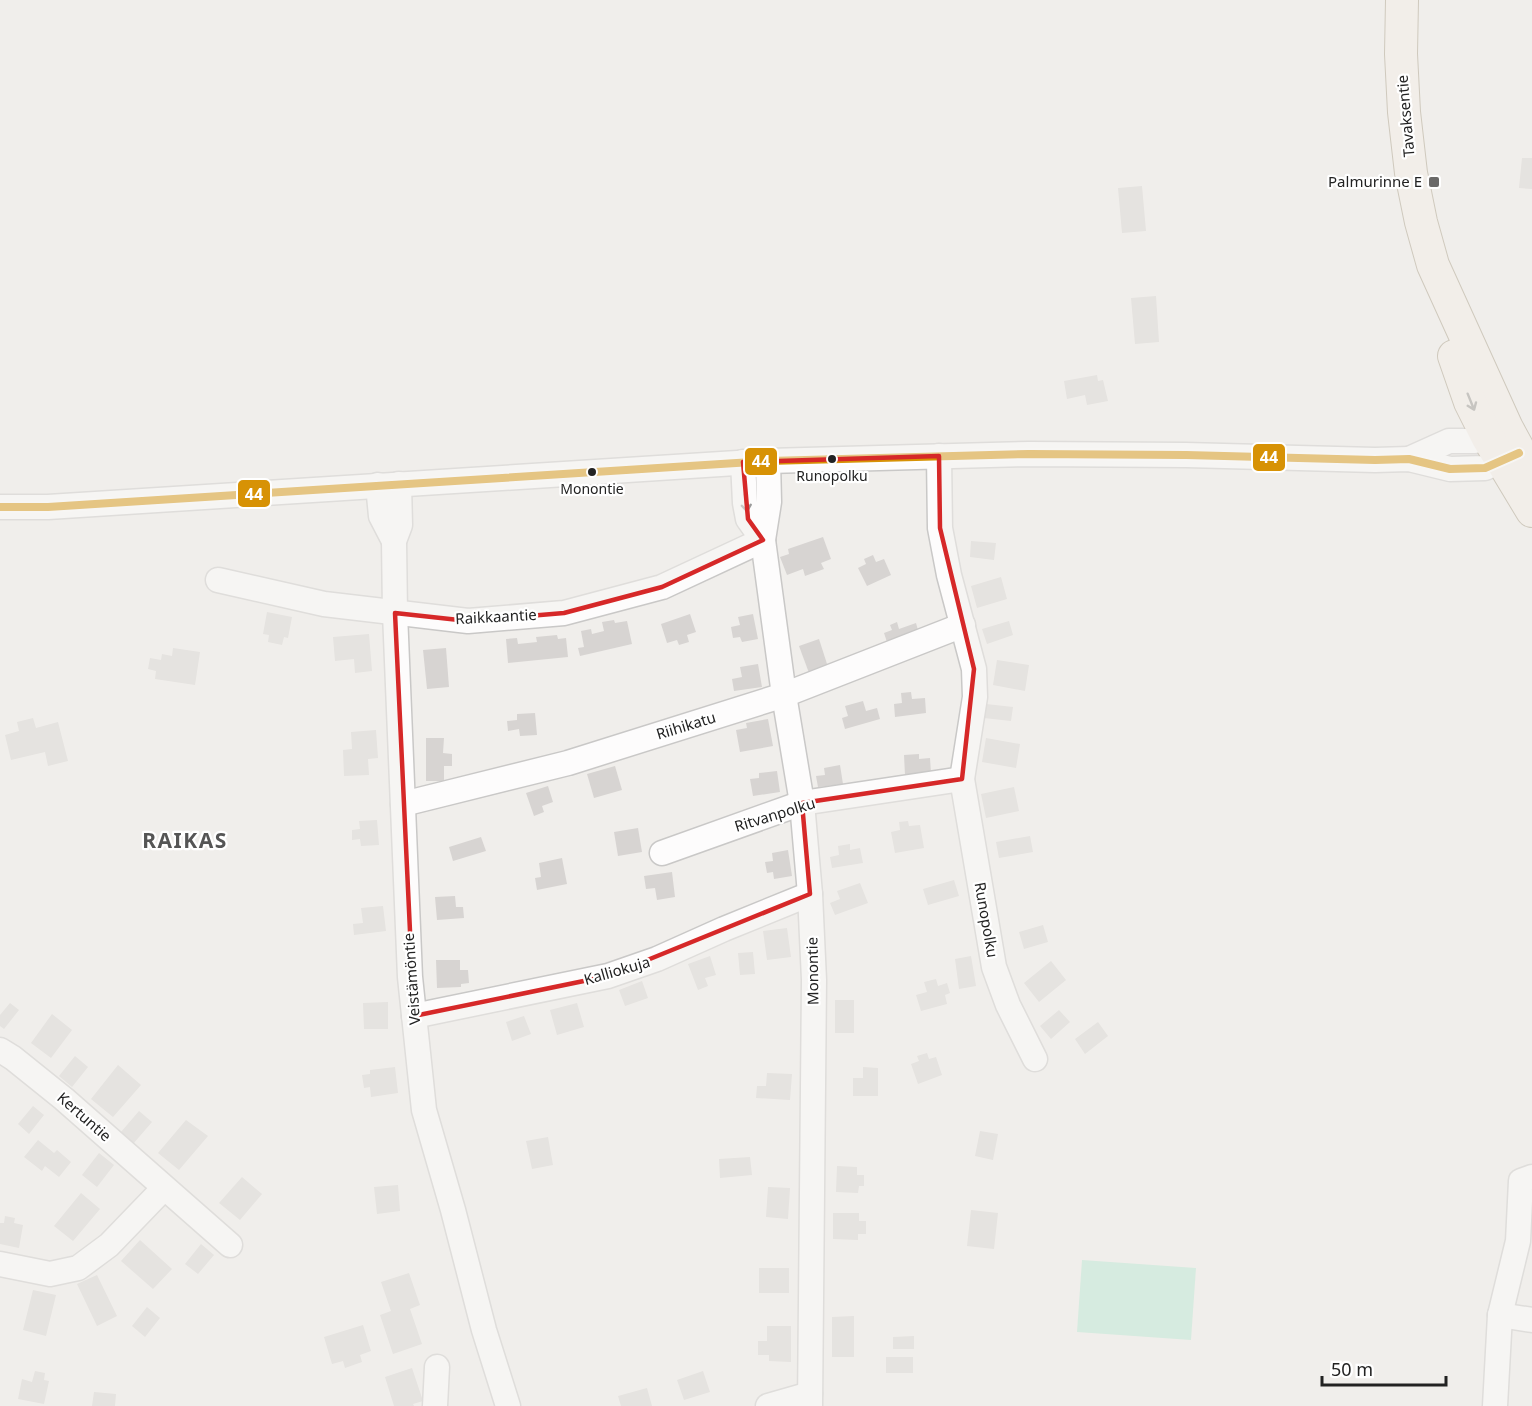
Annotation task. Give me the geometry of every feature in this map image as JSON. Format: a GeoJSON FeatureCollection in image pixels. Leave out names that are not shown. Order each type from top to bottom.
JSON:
{"type":"FeatureCollection","features":[{"type":"Feature","properties":{"kind":"main road","name":"Tavaksentie"},"geometry":{"type":"LineString","coordinates":[[1402,0],[1401,54],[1404,112],[1411,173],[1421,222],[1433,265],[1532,511]]}},
{"type":"Feature","properties":{"kind":"street"},"geometry":{"type":"LineString","coordinates":[[0,507],[58,506],[768,461],[939,456],[1185,455],[1409,459],[1450,469],[1485,468],[1509,451]]}},
{"type":"Feature","properties":{"kind":"street","name":"Runopolku"},"geometry":{"type":"LineString","coordinates":[[939,456],[940,528],[949,575],[974,669],[975,697],[962,779],[994,967],[1008,1005],[1035,1059]]}},
{"type":"Feature","properties":{"kind":"street","name":"Monontie"},"geometry":{"type":"LineString","coordinates":[[768,461],[769,502],[763,540],[784,695],[802,803],[810,894],[814,980],[810,1400]]}},
{"type":"Feature","properties":{"kind":"street","name":"Monontie"},"geometry":{"type":"LineString","coordinates":[[743,462],[748,519],[763,540]]}},
{"type":"Feature","properties":{"kind":"street","name":"Veistämöntie"},"geometry":{"type":"LineString","coordinates":[[389,484],[400,525],[394,541],[395,613],[410,977],[424,1110],[507,1406]]}},
{"type":"Feature","properties":{"kind":"street","name":"Raikkaantie"},"geometry":{"type":"LineString","coordinates":[[218,580],[324,604],[468,621],[564,613],[662,587],[763,540]]}},
{"type":"Feature","properties":{"kind":"street","name":"Riihikatu"},"geometry":{"type":"LineString","coordinates":[[403,804],[568,763],[784,695],[963,625]]}},
{"type":"Feature","properties":{"kind":"street","name":"Ritvanpolku"},"geometry":{"type":"LineString","coordinates":[[662,853],[802,803],[962,779]]}},
{"type":"Feature","properties":{"kind":"street","name":"Kalliokuja"},"geometry":{"type":"LineString","coordinates":[[414,1016],[608,976],[657,959],[810,894]]}},
{"type":"Feature","properties":{"kind":"street","name":"Kertuntie"},"geometry":{"type":"LineString","coordinates":[[0,1050],[64,1099],[230,1245]]}},
{"type":"Feature","properties":{"kind":"street"},"geometry":{"type":"LineString","coordinates":[[1495,1406],[1500,1315],[1518,1240],[1527,1179]]}},
{"type":"Feature","properties":{"kind":"street"},"geometry":{"type":"LineString","coordinates":[[0,1264],[50,1274],[78,1268],[109,1245],[164,1188]]}},
{"type":"Feature","properties":{"kind":"street"},"geometry":{"type":"LineString","coordinates":[[1500,1315],[1532,1320]]}},
{"type":"Feature","properties":{"kind":"street"},"geometry":{"type":"LineString","coordinates":[[435,1406],[437,1367]]}},
{"type":"Feature","properties":{"kind":"street"},"geometry":{"type":"LineString","coordinates":[[768,1406],[810,1400]]}},
{"type":"Feature","properties":{"kind":"highlighted area"},"geometry":{"type":"Polygon","coordinates":[[[939,456],[940,528],[974,669],[962,779],[802,803],[810,894],[608,976],[414,1016],[395,613],[468,621],[564,613],[662,587],[763,540],[748,519],[743,462],[939,456]]]}},
{"type":"Feature","properties":{"kind":"green space"},"geometry":{"type":"Polygon","coordinates":[[[1082,1260],[1196,1268],[1191,1340],[1077,1332],[1082,1260]]]}},
{"type":"Feature","properties":{"kind":"building"},"geometry":{"type":"Polygon","coordinates":[[[1522,158],[1532,158],[1532,189],[1519,188],[1522,158]]]}},
{"type":"Feature","properties":{"kind":"building"},"geometry":{"type":"Polygon","coordinates":[[[1142,186],[1146,231],[1122,233],[1118,188],[1142,186]]]}},
{"type":"Feature","properties":{"kind":"building"},"geometry":{"type":"Polygon","coordinates":[[[1156,296],[1159,342],[1135,344],[1131,298],[1156,296]]]}},
{"type":"Feature","properties":{"kind":"building"},"geometry":{"type":"Polygon","coordinates":[[[1097,375],[1098,381],[1103,380],[1108,401],[1087,405],[1085,395],[1067,399],[1064,381],[1097,375]]]}},
{"type":"Feature","properties":{"kind":"building"},"geometry":{"type":"Polygon","coordinates":[[[823,537],[831,559],[821,563],[824,569],[805,576],[803,569],[787,575],[780,557],[789,554],[788,549],[823,537]]]}},
{"type":"Feature","properties":{"kind":"building"},"geometry":{"type":"Polygon","coordinates":[[[971,541],[996,543],[994,560],[970,557],[971,541]]]}},
{"type":"Feature","properties":{"kind":"building"},"geometry":{"type":"Polygon","coordinates":[[[873,555],[876,562],[884,559],[891,575],[867,586],[858,568],[866,564],[864,559],[873,555]]]}},
{"type":"Feature","properties":{"kind":"building"},"geometry":{"type":"Polygon","coordinates":[[[1001,577],[1007,599],[977,608],[971,586],[1001,577]]]}},
{"type":"Feature","properties":{"kind":"building"},"geometry":{"type":"Polygon","coordinates":[[[267,612],[292,617],[288,638],[284,637],[282,645],[268,642],[269,635],[263,634],[267,612]]]}},
{"type":"Feature","properties":{"kind":"building"},"geometry":{"type":"Polygon","coordinates":[[[690,614],[696,632],[687,635],[689,642],[679,645],[677,640],[667,643],[661,624],[690,614]]]}},
{"type":"Feature","properties":{"kind":"building"},"geometry":{"type":"Polygon","coordinates":[[[753,614],[758,639],[742,642],[740,637],[733,638],[731,627],[740,625],[738,617],[753,614]]]}},
{"type":"Feature","properties":{"kind":"building"},"geometry":{"type":"Polygon","coordinates":[[[614,620],[615,623],[627,621],[632,644],[580,656],[578,648],[584,647],[581,631],[591,629],[592,634],[604,631],[602,622],[614,620]]]}},
{"type":"Feature","properties":{"kind":"building"},"geometry":{"type":"Polygon","coordinates":[[[1009,621],[1013,635],[987,644],[982,629],[1009,621]]]}},
{"type":"Feature","properties":{"kind":"building"},"geometry":{"type":"Polygon","coordinates":[[[897,622],[899,629],[916,623],[919,634],[888,645],[884,633],[892,630],[890,625],[897,622]]]}},
{"type":"Feature","properties":{"kind":"building"},"geometry":{"type":"Polygon","coordinates":[[[369,634],[372,671],[355,673],[354,659],[335,661],[333,637],[369,634]]]}},
{"type":"Feature","properties":{"kind":"building"},"geometry":{"type":"Polygon","coordinates":[[[557,635],[558,639],[566,638],[568,657],[508,663],[506,639],[517,638],[518,644],[537,642],[536,637],[557,635]]]}},
{"type":"Feature","properties":{"kind":"building"},"geometry":{"type":"Polygon","coordinates":[[[819,639],[828,667],[809,673],[799,646],[819,639]]]}},
{"type":"Feature","properties":{"kind":"building"},"geometry":{"type":"Polygon","coordinates":[[[173,648],[200,652],[195,685],[155,679],[156,671],[148,669],[150,658],[161,660],[162,654],[172,656],[173,648]]]}},
{"type":"Feature","properties":{"kind":"building"},"geometry":{"type":"Polygon","coordinates":[[[446,648],[449,687],[427,689],[423,650],[446,648]]]}},
{"type":"Feature","properties":{"kind":"building"},"geometry":{"type":"Polygon","coordinates":[[[997,660],[1029,665],[1025,691],[993,685],[997,660]]]}},
{"type":"Feature","properties":{"kind":"building"},"geometry":{"type":"Polygon","coordinates":[[[758,664],[762,687],[734,691],[732,679],[742,677],[740,667],[758,664]]]}},
{"type":"Feature","properties":{"kind":"building"},"geometry":{"type":"Polygon","coordinates":[[[911,692],[912,699],[925,698],[926,713],[895,717],[894,704],[902,703],[901,693],[911,692]]]}},
{"type":"Feature","properties":{"kind":"building"},"geometry":{"type":"Polygon","coordinates":[[[863,701],[866,711],[877,708],[880,719],[845,729],[842,718],[848,716],[845,706],[863,701]]]}},
{"type":"Feature","properties":{"kind":"building"},"geometry":{"type":"Polygon","coordinates":[[[986,704],[1013,707],[1011,721],[984,718],[986,704]]]}},
{"type":"Feature","properties":{"kind":"building"},"geometry":{"type":"Polygon","coordinates":[[[535,713],[537,735],[520,736],[519,729],[508,731],[507,721],[517,720],[517,714],[535,713]]]}},
{"type":"Feature","properties":{"kind":"building"},"geometry":{"type":"Polygon","coordinates":[[[33,718],[36,728],[58,722],[68,761],[48,766],[45,752],[11,760],[5,735],[19,731],[17,722],[33,718]]]}},
{"type":"Feature","properties":{"kind":"building"},"geometry":{"type":"Polygon","coordinates":[[[768,719],[773,746],[740,752],[736,730],[747,728],[746,723],[768,719]]]}},
{"type":"Feature","properties":{"kind":"building"},"geometry":{"type":"Polygon","coordinates":[[[376,730],[378,758],[368,759],[369,775],[344,776],[343,750],[352,749],[351,732],[376,730]]]}},
{"type":"Feature","properties":{"kind":"building"},"geometry":{"type":"Polygon","coordinates":[[[426,738],[444,738],[443,753],[452,754],[452,766],[444,766],[444,781],[426,781],[426,738]]]}},
{"type":"Feature","properties":{"kind":"building"},"geometry":{"type":"Polygon","coordinates":[[[986,738],[1020,744],[1016,768],[982,762],[986,738]]]}},
{"type":"Feature","properties":{"kind":"building"},"geometry":{"type":"Polygon","coordinates":[[[919,754],[919,759],[930,758],[931,773],[905,775],[904,755],[919,754]]]}},
{"type":"Feature","properties":{"kind":"building"},"geometry":{"type":"Polygon","coordinates":[[[840,765],[843,784],[818,787],[816,776],[825,775],[824,768],[840,765]]]}},
{"type":"Feature","properties":{"kind":"building"},"geometry":{"type":"Polygon","coordinates":[[[615,766],[622,790],[594,798],[587,774],[615,766]]]}},
{"type":"Feature","properties":{"kind":"building"},"geometry":{"type":"Polygon","coordinates":[[[777,771],[780,792],[753,796],[750,779],[759,778],[759,773],[777,771]]]}},
{"type":"Feature","properties":{"kind":"building"},"geometry":{"type":"Polygon","coordinates":[[[548,786],[553,802],[542,806],[544,812],[534,816],[526,793],[548,786]]]}},
{"type":"Feature","properties":{"kind":"building"},"geometry":{"type":"Polygon","coordinates":[[[1014,787],[1019,811],[986,818],[981,794],[1014,787]]]}},
{"type":"Feature","properties":{"kind":"building"},"geometry":{"type":"Polygon","coordinates":[[[377,820],[379,845],[361,846],[360,839],[352,840],[352,830],[360,829],[359,821],[377,820]]]}},
{"type":"Feature","properties":{"kind":"building"},"geometry":{"type":"Polygon","coordinates":[[[908,821],[909,826],[920,825],[924,848],[895,853],[891,832],[900,830],[899,822],[908,821]]]}},
{"type":"Feature","properties":{"kind":"building"},"geometry":{"type":"Polygon","coordinates":[[[638,828],[642,852],[618,856],[614,832],[638,828]]]}},
{"type":"Feature","properties":{"kind":"building"},"geometry":{"type":"Polygon","coordinates":[[[1030,836],[1033,852],[999,858],[996,842],[1030,836]]]}},
{"type":"Feature","properties":{"kind":"building"},"geometry":{"type":"Polygon","coordinates":[[[481,837],[486,851],[453,861],[449,847],[481,837]]]}},
{"type":"Feature","properties":{"kind":"building"},"geometry":{"type":"Polygon","coordinates":[[[850,844],[850,850],[860,848],[863,863],[832,868],[830,857],[839,855],[838,846],[850,844]]]}},
{"type":"Feature","properties":{"kind":"building"},"geometry":{"type":"Polygon","coordinates":[[[788,850],[792,876],[774,879],[773,872],[767,873],[765,862],[773,861],[772,853],[788,850]]]}},
{"type":"Feature","properties":{"kind":"building"},"geometry":{"type":"Polygon","coordinates":[[[562,858],[567,884],[537,890],[535,878],[541,877],[539,863],[562,858]]]}},
{"type":"Feature","properties":{"kind":"building"},"geometry":{"type":"Polygon","coordinates":[[[672,872],[675,897],[657,900],[655,888],[646,889],[644,876],[672,872]]]}},
{"type":"Feature","properties":{"kind":"building"},"geometry":{"type":"Polygon","coordinates":[[[954,880],[959,896],[928,905],[923,889],[954,880]]]}},
{"type":"Feature","properties":{"kind":"building"},"geometry":{"type":"Polygon","coordinates":[[[860,883],[868,903],[835,915],[830,903],[840,899],[837,891],[860,883]]]}},
{"type":"Feature","properties":{"kind":"building"},"geometry":{"type":"Polygon","coordinates":[[[455,896],[456,907],[463,907],[464,918],[437,920],[435,897],[455,896]]]}},
{"type":"Feature","properties":{"kind":"building"},"geometry":{"type":"Polygon","coordinates":[[[383,906],[386,931],[354,935],[353,924],[363,923],[361,908],[383,906]]]}},
{"type":"Feature","properties":{"kind":"building"},"geometry":{"type":"Polygon","coordinates":[[[1043,925],[1048,942],[1024,949],[1019,932],[1043,925]]]}},
{"type":"Feature","properties":{"kind":"building"},"geometry":{"type":"Polygon","coordinates":[[[787,928],[791,957],[767,960],[763,931],[787,928]]]}},
{"type":"Feature","properties":{"kind":"building"},"geometry":{"type":"Polygon","coordinates":[[[753,952],[755,974],[740,975],[738,953],[753,952]]]}},
{"type":"Feature","properties":{"kind":"building"},"geometry":{"type":"Polygon","coordinates":[[[710,956],[716,975],[705,978],[708,986],[698,990],[688,964],[710,956]]]}},
{"type":"Feature","properties":{"kind":"building"},"geometry":{"type":"Polygon","coordinates":[[[971,956],[976,986],[959,989],[955,959],[971,956]]]}},
{"type":"Feature","properties":{"kind":"building"},"geometry":{"type":"Polygon","coordinates":[[[436,960],[460,960],[460,970],[468,970],[469,983],[461,984],[461,987],[437,988],[436,960]]]}},
{"type":"Feature","properties":{"kind":"building"},"geometry":{"type":"Polygon","coordinates":[[[1051,961],[1066,980],[1039,1002],[1024,983],[1051,961]]]}},
{"type":"Feature","properties":{"kind":"building"},"geometry":{"type":"Polygon","coordinates":[[[936,979],[938,986],[947,983],[950,993],[945,995],[947,1004],[921,1011],[916,995],[927,992],[924,982],[936,979]]]}},
{"type":"Feature","properties":{"kind":"building"},"geometry":{"type":"Polygon","coordinates":[[[642,981],[648,998],[625,1006],[619,990],[642,981]]]}},
{"type":"Feature","properties":{"kind":"building"},"geometry":{"type":"Polygon","coordinates":[[[835,1000],[854,1000],[854,1033],[835,1033],[835,1000]]]}},
{"type":"Feature","properties":{"kind":"building"},"geometry":{"type":"Polygon","coordinates":[[[388,1002],[388,1029],[364,1029],[363,1003],[388,1002]]]}},
{"type":"Feature","properties":{"kind":"building"},"geometry":{"type":"Polygon","coordinates":[[[10,1003],[19,1010],[4,1029],[0,1026],[0,1015],[10,1003]]]}},
{"type":"Feature","properties":{"kind":"building"},"geometry":{"type":"Polygon","coordinates":[[[577,1003],[584,1027],[557,1035],[550,1010],[577,1003]]]}},
{"type":"Feature","properties":{"kind":"building"},"geometry":{"type":"Polygon","coordinates":[[[1059,1010],[1070,1022],[1051,1039],[1040,1026],[1059,1010]]]}},
{"type":"Feature","properties":{"kind":"building"},"geometry":{"type":"Polygon","coordinates":[[[52,1014],[72,1030],[51,1058],[31,1043],[52,1014]]]}},
{"type":"Feature","properties":{"kind":"building"},"geometry":{"type":"Polygon","coordinates":[[[524,1016],[531,1034],[512,1041],[506,1022],[524,1016]]]}},
{"type":"Feature","properties":{"kind":"building"},"geometry":{"type":"Polygon","coordinates":[[[1098,1022],[1108,1036],[1085,1054],[1075,1039],[1098,1022]]]}},
{"type":"Feature","properties":{"kind":"building"},"geometry":{"type":"Polygon","coordinates":[[[927,1053],[929,1059],[936,1057],[942,1075],[918,1084],[911,1064],[919,1061],[917,1056],[927,1053]]]}},
{"type":"Feature","properties":{"kind":"building"},"geometry":{"type":"Polygon","coordinates":[[[75,1056],[88,1067],[72,1087],[59,1076],[75,1056]]]}},
{"type":"Feature","properties":{"kind":"building"},"geometry":{"type":"Polygon","coordinates":[[[118,1065],[141,1085],[113,1117],[91,1099],[118,1065]]]}},
{"type":"Feature","properties":{"kind":"building"},"geometry":{"type":"Polygon","coordinates":[[[395,1067],[398,1093],[371,1097],[370,1087],[364,1088],[362,1075],[370,1074],[370,1070],[395,1067]]]}},
{"type":"Feature","properties":{"kind":"building"},"geometry":{"type":"Polygon","coordinates":[[[863,1067],[878,1068],[878,1096],[853,1096],[853,1078],[863,1078],[863,1067]]]}},
{"type":"Feature","properties":{"kind":"building"},"geometry":{"type":"Polygon","coordinates":[[[767,1073],[792,1074],[790,1100],[756,1098],[757,1086],[766,1086],[767,1073]]]}},
{"type":"Feature","properties":{"kind":"building"},"geometry":{"type":"Polygon","coordinates":[[[33,1106],[44,1115],[29,1134],[18,1124],[33,1106]]]}},
{"type":"Feature","properties":{"kind":"building"},"geometry":{"type":"Polygon","coordinates":[[[139,1111],[152,1122],[133,1144],[121,1132],[139,1111]]]}},
{"type":"Feature","properties":{"kind":"building"},"geometry":{"type":"Polygon","coordinates":[[[186,1120],[208,1136],[179,1170],[158,1153],[186,1120]]]}},
{"type":"Feature","properties":{"kind":"building"},"geometry":{"type":"Polygon","coordinates":[[[980,1131],[998,1134],[993,1160],[975,1156],[980,1131]]]}},
{"type":"Feature","properties":{"kind":"building"},"geometry":{"type":"Polygon","coordinates":[[[548,1137],[553,1165],[532,1169],[526,1141],[548,1137]]]}},
{"type":"Feature","properties":{"kind":"building"},"geometry":{"type":"Polygon","coordinates":[[[38,1140],[54,1153],[57,1150],[71,1162],[59,1177],[45,1166],[42,1171],[24,1157],[38,1140]]]}},
{"type":"Feature","properties":{"kind":"building"},"geometry":{"type":"Polygon","coordinates":[[[99,1153],[114,1165],[97,1187],[82,1175],[99,1153]]]}},
{"type":"Feature","properties":{"kind":"building"},"geometry":{"type":"Polygon","coordinates":[[[750,1157],[752,1175],[720,1178],[719,1159],[750,1157]]]}},
{"type":"Feature","properties":{"kind":"building"},"geometry":{"type":"Polygon","coordinates":[[[837,1166],[857,1167],[857,1175],[864,1175],[864,1186],[859,1186],[858,1193],[836,1192],[837,1166]]]}},
{"type":"Feature","properties":{"kind":"building"},"geometry":{"type":"Polygon","coordinates":[[[242,1177],[262,1194],[240,1220],[219,1203],[242,1177]]]}},
{"type":"Feature","properties":{"kind":"building"},"geometry":{"type":"Polygon","coordinates":[[[398,1185],[400,1211],[377,1214],[374,1187],[398,1185]]]}},
{"type":"Feature","properties":{"kind":"building"},"geometry":{"type":"Polygon","coordinates":[[[768,1187],[790,1188],[788,1219],[766,1217],[768,1187]]]}},
{"type":"Feature","properties":{"kind":"building"},"geometry":{"type":"Polygon","coordinates":[[[81,1193],[100,1209],[73,1241],[54,1226],[81,1193]]]}},
{"type":"Feature","properties":{"kind":"building"},"geometry":{"type":"Polygon","coordinates":[[[971,1210],[998,1213],[994,1249],[967,1246],[971,1210]]]}},
{"type":"Feature","properties":{"kind":"building"},"geometry":{"type":"Polygon","coordinates":[[[833,1213],[859,1213],[859,1221],[866,1221],[866,1234],[858,1234],[858,1240],[833,1239],[833,1213]]]}},
{"type":"Feature","properties":{"kind":"building"},"geometry":{"type":"Polygon","coordinates":[[[5,1216],[15,1218],[14,1223],[23,1225],[19,1248],[0,1244],[0,1223],[4,1223],[5,1216]]]}},
{"type":"Feature","properties":{"kind":"building"},"geometry":{"type":"Polygon","coordinates":[[[140,1240],[172,1269],[153,1289],[121,1261],[140,1240]]]}},
{"type":"Feature","properties":{"kind":"building"},"geometry":{"type":"Polygon","coordinates":[[[201,1244],[214,1255],[198,1274],[185,1264],[201,1244]]]}},
{"type":"Feature","properties":{"kind":"building"},"geometry":{"type":"Polygon","coordinates":[[[759,1268],[789,1268],[789,1293],[759,1293],[759,1268]]]}},
{"type":"Feature","properties":{"kind":"building"},"geometry":{"type":"Polygon","coordinates":[[[409,1273],[420,1305],[410,1309],[422,1344],[393,1354],[380,1315],[391,1311],[381,1282],[409,1273]]]}},
{"type":"Feature","properties":{"kind":"building"},"geometry":{"type":"Polygon","coordinates":[[[97,1275],[117,1316],[97,1326],[77,1284],[97,1275]]]}},
{"type":"Feature","properties":{"kind":"building"},"geometry":{"type":"Polygon","coordinates":[[[33,1290],[56,1295],[46,1336],[23,1330],[33,1290]]]}},
{"type":"Feature","properties":{"kind":"building"},"geometry":{"type":"Polygon","coordinates":[[[147,1307],[160,1318],[145,1337],[132,1326],[147,1307]]]}},
{"type":"Feature","properties":{"kind":"building"},"geometry":{"type":"Polygon","coordinates":[[[854,1316],[854,1357],[832,1357],[832,1317],[854,1316]]]}},
{"type":"Feature","properties":{"kind":"building"},"geometry":{"type":"Polygon","coordinates":[[[363,1325],[371,1351],[360,1355],[362,1362],[345,1368],[343,1361],[332,1364],[324,1337],[363,1325]]]}},
{"type":"Feature","properties":{"kind":"building"},"geometry":{"type":"Polygon","coordinates":[[[767,1326],[791,1326],[791,1362],[769,1361],[769,1355],[758,1355],[758,1341],[767,1341],[767,1326]]]}},
{"type":"Feature","properties":{"kind":"building"},"geometry":{"type":"Polygon","coordinates":[[[914,1336],[914,1349],[893,1349],[893,1337],[914,1336]]]}},
{"type":"Feature","properties":{"kind":"building"},"geometry":{"type":"Polygon","coordinates":[[[886,1357],[913,1357],[913,1373],[886,1373],[886,1357]]]}},
{"type":"Feature","properties":{"kind":"building"},"geometry":{"type":"Polygon","coordinates":[[[412,1368],[423,1401],[413,1404],[414,1406],[394,1406],[385,1377],[412,1368]]]}},
{"type":"Feature","properties":{"kind":"building"},"geometry":{"type":"Polygon","coordinates":[[[35,1371],[45,1373],[44,1380],[49,1381],[44,1404],[18,1399],[22,1379],[32,1382],[35,1371]]]}},
{"type":"Feature","properties":{"kind":"building"},"geometry":{"type":"Polygon","coordinates":[[[703,1371],[710,1392],[684,1400],[677,1380],[703,1371]]]}},
{"type":"Feature","properties":{"kind":"building"},"geometry":{"type":"Polygon","coordinates":[[[647,1388],[652,1406],[621,1406],[618,1396],[647,1388]]]}},
{"type":"Feature","properties":{"kind":"building"},"geometry":{"type":"Polygon","coordinates":[[[94,1392],[116,1394],[115,1406],[92,1406],[94,1392]]]}},
{"type":"Feature","properties":{"kind":"transit line","name":"44"},"geometry":{"type":"LineString","coordinates":[[0,507],[48,507],[768,461],[1029,454],[1186,455],[1409,459],[1450,469],[1485,468],[1519,453]]}},
{"type":"Feature","properties":{"kind":"place","name":"Palmurinne E"},"geometry":{"type":"Point","coordinates":[1434,182]}},
{"type":"Feature","properties":{"kind":"place","name":"Runopolku"},"geometry":{"type":"Point","coordinates":[832,459]}},
{"type":"Feature","properties":{"kind":"place","name":"Monontie"},"geometry":{"type":"Point","coordinates":[592,472]}},
{"type":"Feature","properties":{"kind":"district","name":"RAIKAS"},"geometry":{"type":"Point","coordinates":[185,841]}}]}
